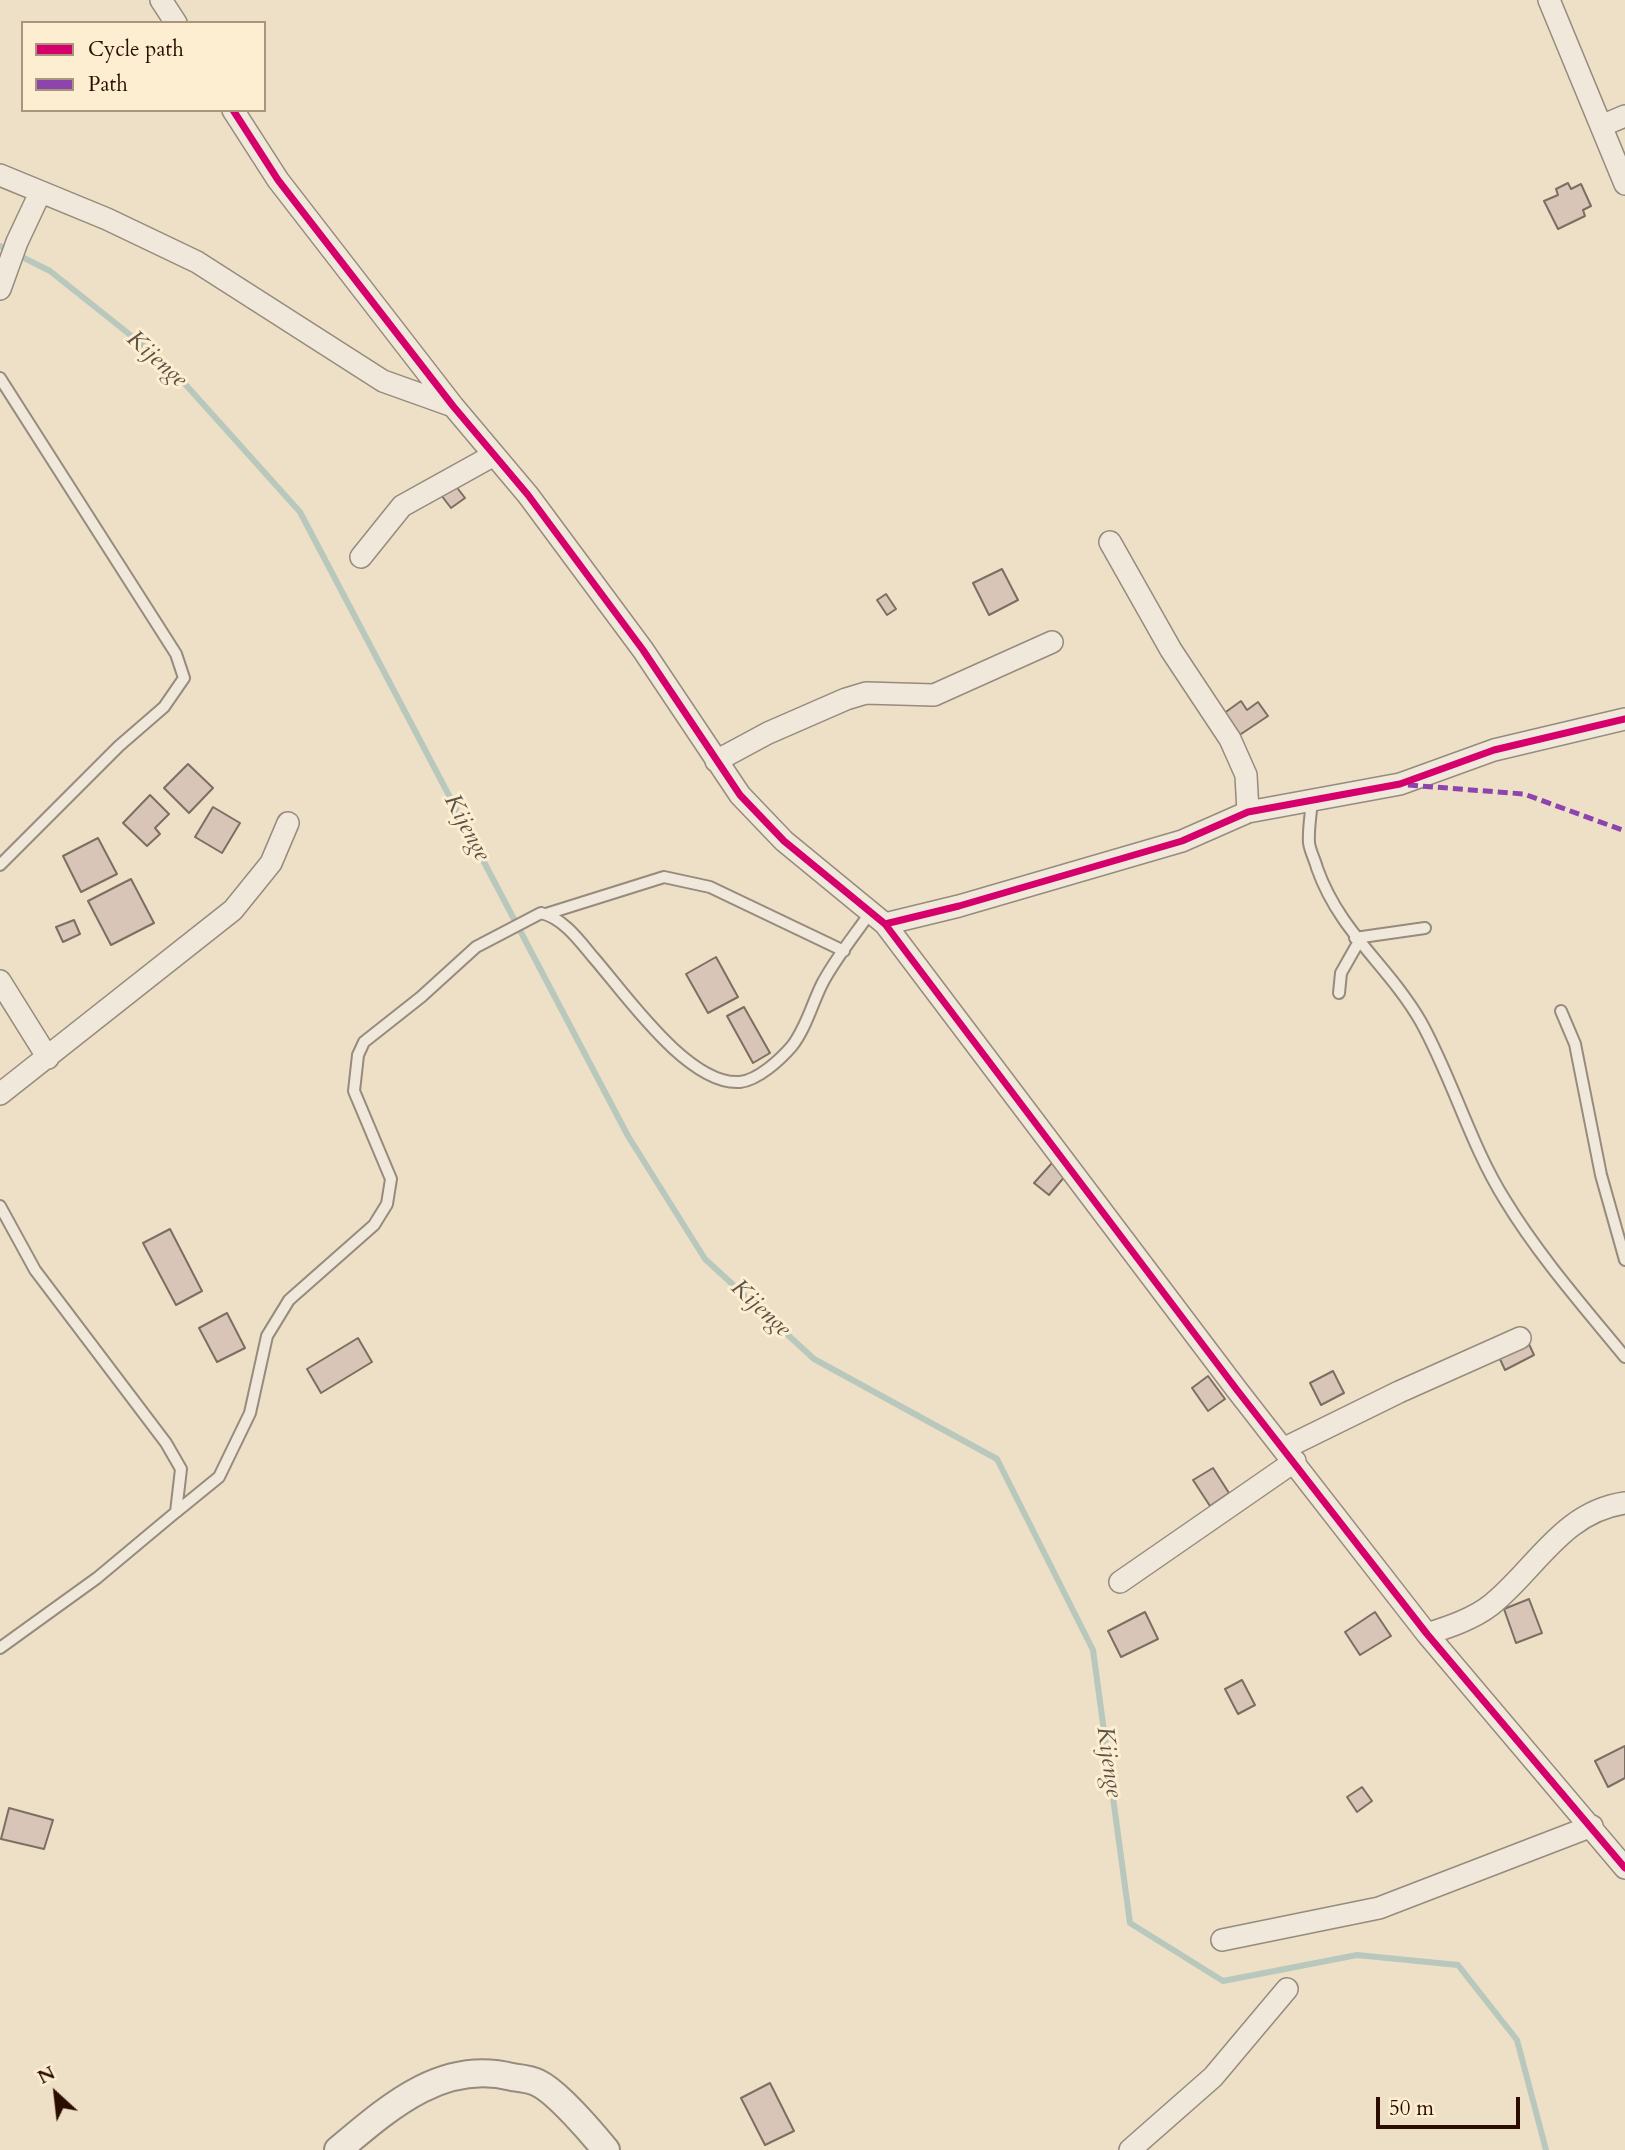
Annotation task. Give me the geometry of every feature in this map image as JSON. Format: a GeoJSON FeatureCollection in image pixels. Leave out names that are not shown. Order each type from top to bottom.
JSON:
{"type":"FeatureCollection","features":[{"type":"Feature","properties":{"kind":"street"},"geometry":{"type":"LineString","coordinates":[[161,0],[175,21]]}},
{"type":"Feature","properties":{"kind":"street"},"geometry":{"type":"LineString","coordinates":[[1549,0],[1625,184]]}},
{"type":"Feature","properties":{"kind":"street"},"geometry":{"type":"LineString","coordinates":[[234,112],[278,180],[643,650],[740,795],[783,841],[877,918],[1427,1634],[1625,1868]]}},
{"type":"Feature","properties":{"kind":"street"},"geometry":{"type":"LineString","coordinates":[[1601,126],[1625,116]]}},
{"type":"Feature","properties":{"kind":"street"},"geometry":{"type":"LineString","coordinates":[[0,175],[107,219],[197,262],[383,381],[453,406]]}},
{"type":"Feature","properties":{"kind":"street"},"geometry":{"type":"LineString","coordinates":[[3,280],[40,193]]}},
{"type":"Feature","properties":{"kind":"street"},"geometry":{"type":"LineString","coordinates":[[361,557],[401,506],[494,455]]}},
{"type":"Feature","properties":{"kind":"street"},"geometry":{"type":"LineString","coordinates":[[1110,542],[1171,650],[1230,739],[1245,775],[1248,812]]}},
{"type":"Feature","properties":{"kind":"street"},"geometry":{"type":"LineString","coordinates":[[716,761],[768,733],[846,699],[866,693],[934,695],[1052,642]]}},
{"type":"Feature","properties":{"kind":"street"},"geometry":{"type":"LineString","coordinates":[[877,918],[1182,841],[1248,812],[1400,784],[1494,750],[1625,719]]}},
{"type":"Feature","properties":{"kind":"street"},"geometry":{"type":"LineString","coordinates":[[0,1094],[233,910],[271,863],[288,823]]}},
{"type":"Feature","properties":{"kind":"street"},"geometry":{"type":"LineString","coordinates":[[0,981],[48,1058]]}},
{"type":"Feature","properties":{"kind":"street"},"geometry":{"type":"LineString","coordinates":[[1121,1582],[1289,1455],[1399,1392],[1520,1338]]}},
{"type":"Feature","properties":{"kind":"street"},"geometry":{"type":"LineString","coordinates":[[1427,1634],[1453,1626],[1490,1606],[1550,1542],[1577,1520],[1613,1505],[1625,1503]]}},
{"type":"Feature","properties":{"kind":"street"},"geometry":{"type":"LineString","coordinates":[[1222,1940],[1379,1908],[1592,1826]]}},
{"type":"Feature","properties":{"kind":"street"},"geometry":{"type":"LineString","coordinates":[[1130,2150],[1213,2077],[1287,1989]]}},
{"type":"Feature","properties":{"kind":"street"},"geometry":{"type":"LineString","coordinates":[[338,2150],[404,2097],[446,2077],[472,2073],[502,2074],[538,2083],[588,2128],[606,2150]]}},
{"type":"Feature","properties":{"kind":"lane"},"geometry":{"type":"LineString","coordinates":[[0,378],[176,654],[184,678],[164,707],[119,746],[0,864]]}},
{"type":"Feature","properties":{"kind":"lane"},"geometry":{"type":"LineString","coordinates":[[1312,800],[1309,845],[1327,895],[1357,940],[1400,991],[1420,1020],[1447,1074],[1472,1137],[1505,1201],[1573,1293],[1625,1357]]}},
{"type":"Feature","properties":{"kind":"lane"},"geometry":{"type":"LineString","coordinates":[[0,1648],[97,1578],[219,1477],[250,1412],[267,1336],[289,1300],[374,1224],[387,1204],[391,1179],[354,1091],[358,1055],[364,1042],[421,998],[467,953],[491,937],[542,913],[664,877],[710,887],[844,951]]}},
{"type":"Feature","properties":{"kind":"lane"},"geometry":{"type":"LineString","coordinates":[[542,913],[557,919],[580,941],[666,1042],[704,1072],[729,1082],[751,1079],[791,1047],[801,1032],[823,982],[844,951],[877,918]]}},
{"type":"Feature","properties":{"kind":"lane"},"geometry":{"type":"LineString","coordinates":[[1357,940],[1425,928]]}},
{"type":"Feature","properties":{"kind":"lane"},"geometry":{"type":"LineString","coordinates":[[1339,993],[1341,973],[1357,940]]}},
{"type":"Feature","properties":{"kind":"lane"},"geometry":{"type":"LineString","coordinates":[[1561,1011],[1575,1044],[1601,1175],[1625,1260]]}},
{"type":"Feature","properties":{"kind":"lane"},"geometry":{"type":"LineString","coordinates":[[0,1206],[34,1270],[166,1443],[181,1469],[176,1512]]}},
{"type":"Feature","properties":{"kind":"building"},"geometry":{"type":"Polygon","coordinates":[[[1568,183],[1571,189],[1581,184],[1591,206],[1583,210],[1585,216],[1558,229],[1544,201],[1558,195],[1556,189],[1568,183]]]}},
{"type":"Feature","properties":{"kind":"building"},"geometry":{"type":"Polygon","coordinates":[[[452,481],[465,498],[451,508],[438,491],[452,481]]]}},
{"type":"Feature","properties":{"kind":"building"},"geometry":{"type":"Polygon","coordinates":[[[1002,569],[1018,600],[989,615],[973,583],[1002,569]]]}},
{"type":"Feature","properties":{"kind":"building"},"geometry":{"type":"Polygon","coordinates":[[[886,594],[896,609],[887,615],[877,600],[886,594]]]}},
{"type":"Feature","properties":{"kind":"building"},"geometry":{"type":"Polygon","coordinates":[[[1241,701],[1247,710],[1258,702],[1268,716],[1238,736],[1223,714],[1241,701]]]}},
{"type":"Feature","properties":{"kind":"building"},"geometry":{"type":"Polygon","coordinates":[[[188,764],[213,788],[189,813],[164,788],[188,764]]]}},
{"type":"Feature","properties":{"kind":"building"},"geometry":{"type":"Polygon","coordinates":[[[150,795],[169,814],[155,828],[160,834],[147,846],[123,823],[150,795]]]}},
{"type":"Feature","properties":{"kind":"building"},"geometry":{"type":"Polygon","coordinates":[[[213,807],[240,823],[222,853],[195,837],[213,807]]]}},
{"type":"Feature","properties":{"kind":"building"},"geometry":{"type":"Polygon","coordinates":[[[98,838],[117,874],[81,892],[63,856],[98,838]]]}},
{"type":"Feature","properties":{"kind":"building"},"geometry":{"type":"Polygon","coordinates":[[[131,879],[154,923],[111,945],[88,901],[131,879]]]}},
{"type":"Feature","properties":{"kind":"building"},"geometry":{"type":"Polygon","coordinates":[[[74,920],[80,934],[63,942],[56,927],[74,920]]]}},
{"type":"Feature","properties":{"kind":"building"},"geometry":{"type":"Polygon","coordinates":[[[716,957],[738,997],[708,1013],[686,974],[716,957]]]}},
{"type":"Feature","properties":{"kind":"building"},"geometry":{"type":"Polygon","coordinates":[[[744,1007],[770,1053],[753,1063],[727,1016],[744,1007]]]}},
{"type":"Feature","properties":{"kind":"building"},"geometry":{"type":"Polygon","coordinates":[[[1052,1163],[1066,1175],[1049,1195],[1034,1183],[1052,1163]]]}},
{"type":"Feature","properties":{"kind":"building"},"geometry":{"type":"Polygon","coordinates":[[[170,1229],[202,1291],[176,1305],[143,1243],[170,1229]]]}},
{"type":"Feature","properties":{"kind":"building"},"geometry":{"type":"Polygon","coordinates":[[[227,1313],[245,1348],[217,1362],[199,1328],[227,1313]]]}},
{"type":"Feature","properties":{"kind":"building"},"geometry":{"type":"Polygon","coordinates":[[[358,1338],[372,1362],[321,1393],[307,1369],[358,1338]]]}},
{"type":"Feature","properties":{"kind":"building"},"geometry":{"type":"Polygon","coordinates":[[[1528,1342],[1534,1355],[1505,1370],[1499,1357],[1528,1342]]]}},
{"type":"Feature","properties":{"kind":"building"},"geometry":{"type":"Polygon","coordinates":[[[1333,1371],[1344,1393],[1321,1405],[1310,1383],[1333,1371]]]}},
{"type":"Feature","properties":{"kind":"building"},"geometry":{"type":"Polygon","coordinates":[[[1208,1376],[1225,1399],[1208,1411],[1192,1388],[1208,1376]]]}},
{"type":"Feature","properties":{"kind":"building"},"geometry":{"type":"Polygon","coordinates":[[[1213,1468],[1229,1493],[1210,1506],[1193,1480],[1213,1468]]]}},
{"type":"Feature","properties":{"kind":"building"},"geometry":{"type":"Polygon","coordinates":[[[1529,1599],[1542,1633],[1516,1643],[1504,1609],[1529,1599]]]}},
{"type":"Feature","properties":{"kind":"building"},"geometry":{"type":"Polygon","coordinates":[[[1145,1612],[1158,1639],[1121,1657],[1108,1631],[1145,1612]]]}},
{"type":"Feature","properties":{"kind":"building"},"geometry":{"type":"Polygon","coordinates":[[[1375,1612],[1391,1636],[1360,1655],[1345,1632],[1375,1612]]]}},
{"type":"Feature","properties":{"kind":"building"},"geometry":{"type":"Polygon","coordinates":[[[1242,1680],[1255,1705],[1238,1714],[1225,1689],[1242,1680]]]}},
{"type":"Feature","properties":{"kind":"building"},"geometry":{"type":"Polygon","coordinates":[[[1625,1746],[1625,1778],[1608,1787],[1595,1761],[1625,1746]]]}},
{"type":"Feature","properties":{"kind":"building"},"geometry":{"type":"Polygon","coordinates":[[[1362,1787],[1372,1801],[1357,1812],[1347,1797],[1362,1787]]]}},
{"type":"Feature","properties":{"kind":"building"},"geometry":{"type":"Polygon","coordinates":[[[9,1808],[53,1820],[44,1849],[1,1839],[9,1808]]]}},
{"type":"Feature","properties":{"kind":"building"},"geometry":{"type":"Polygon","coordinates":[[[770,2083],[794,2131],[765,2145],[741,2098],[770,2083]]]}},
{"type":"Feature","properties":{"kind":"waterway","name":"Kijenge"},"geometry":{"type":"LineString","coordinates":[[0,246],[50,271],[168,365],[300,512],[628,1136],[705,1259],[814,1359],[997,1459],[1093,1650],[1130,1923],[1223,1981],[1357,1955],[1458,1965],[1517,2040],[1546,2150]]}},
{"type":"Feature","properties":{"kind":"marked path"},"geometry":{"type":"LineString","coordinates":[[1408,785],[1524,794],[1625,831]]}},
{"type":"Feature","properties":{"kind":"cycle path"},"geometry":{"type":"LineString","coordinates":[[234,112],[278,180],[453,406],[528,495],[643,650],[740,795],[784,841],[885,924],[959,906],[1182,841],[1248,812],[1400,784],[1494,750],[1625,719]]}},
{"type":"Feature","properties":{"kind":"cycle path"},"geometry":{"type":"LineString","coordinates":[[885,924],[1237,1390],[1427,1634],[1625,1868]]}}]}
